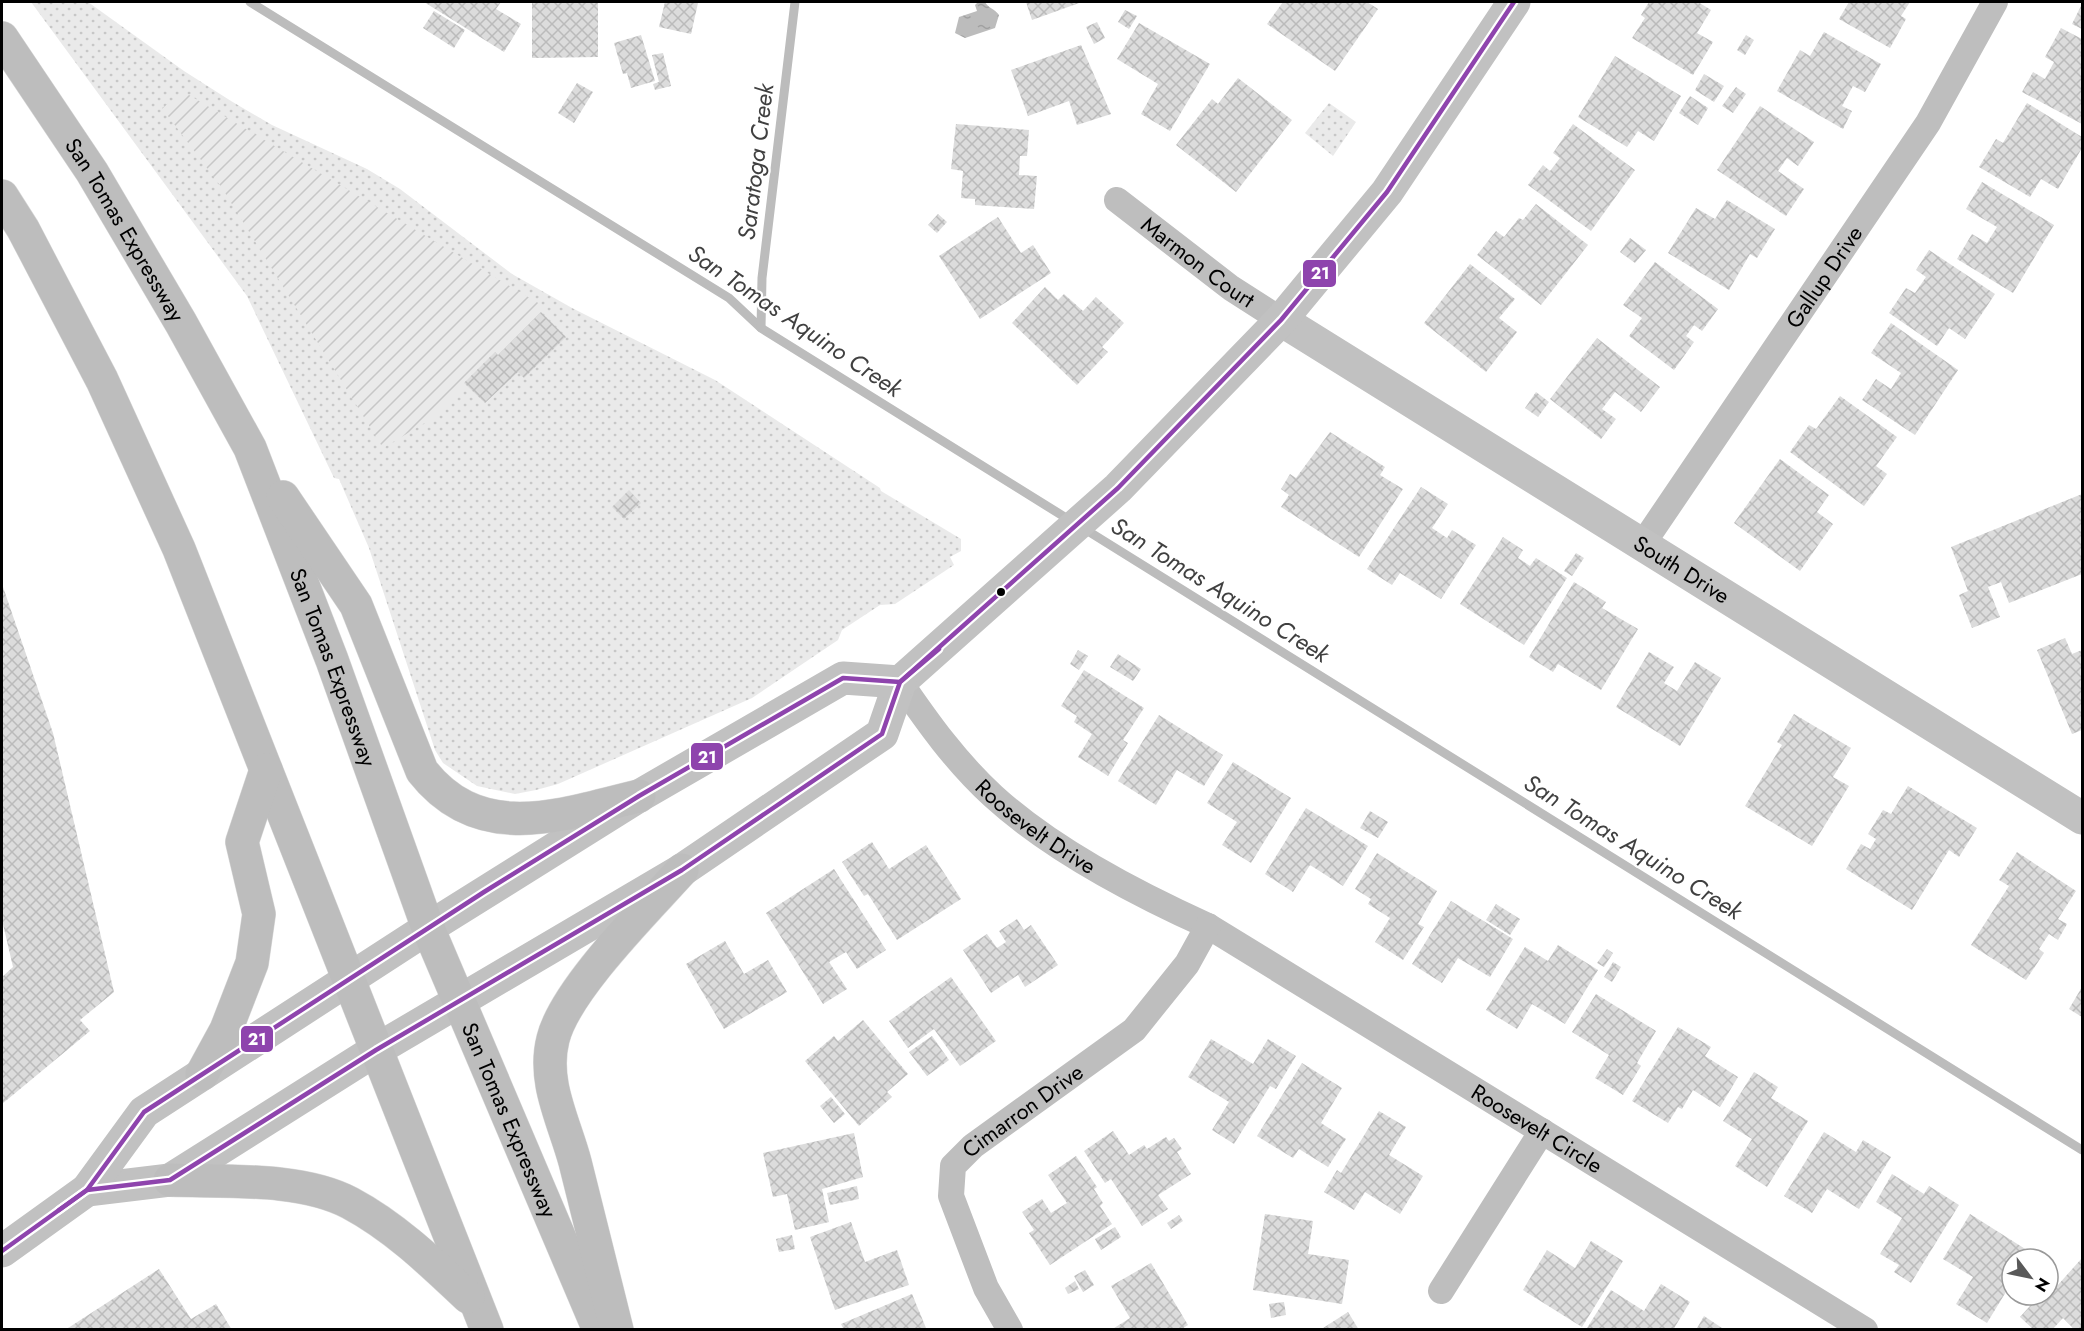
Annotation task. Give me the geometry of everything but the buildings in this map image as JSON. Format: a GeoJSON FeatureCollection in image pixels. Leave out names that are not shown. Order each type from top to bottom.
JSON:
{"type":"FeatureCollection","features":[{"type":"Feature","properties":{"kind":"highway","name":"San Tomas Expressway"},"geometry":{"type":"LineString","coordinates":[[2,38],[92,172],[181,323],[250,448],[332,660],[428,928],[599,1329]]}},
{"type":"Feature","properties":{"kind":"highway"},"geometry":{"type":"LineString","coordinates":[[2,196],[23,229],[102,380],[179,549],[481,1317]]}},
{"type":"Feature","properties":{"kind":"highway"},"geometry":{"type":"LineString","coordinates":[[250,448],[356,605],[422,771],[437,790],[454,803],[476,813],[507,818],[556,816],[639,796]]}},
{"type":"Feature","properties":{"kind":"highway"},"geometry":{"type":"LineString","coordinates":[[202,1074],[226,1030],[252,963],[259,914],[242,842],[266,770]]}},
{"type":"Feature","properties":{"kind":"highway"},"geometry":{"type":"LineString","coordinates":[[617,1329],[574,1159],[552,1092],[549,1061],[553,1037],[580,988],[682,870]]}},
{"type":"Feature","properties":{"kind":"highway"},"geometry":{"type":"LineString","coordinates":[[170,1180],[267,1184],[315,1191],[349,1202],[415,1247],[481,1317]]}},
{"type":"Feature","properties":{"kind":"main road"},"geometry":{"type":"LineString","coordinates":[[87,1190],[170,1180],[376,1050],[682,870],[882,734],[900,682],[1055,547],[1118,488],[1281,320],[1387,192],[1512,2]]}},
{"type":"Feature","properties":{"kind":"main road","name":"South Drive"},"geometry":{"type":"LineString","coordinates":[[1281,320],[2082,818]]}},
{"type":"Feature","properties":{"kind":"main road"},"geometry":{"type":"LineString","coordinates":[[2,1251],[87,1190],[144,1112],[428,928],[639,796],[843,678],[900,682]]}},
{"type":"Feature","properties":{"kind":"street","name":"Gallup Drive"},"geometry":{"type":"LineString","coordinates":[[1642,545],[1928,123],[1995,2]]}},
{"type":"Feature","properties":{"kind":"street","name":"Marmon Court"},"geometry":{"type":"LineString","coordinates":[[1117,200],[1231,288],[1281,320]]}},
{"type":"Feature","properties":{"kind":"street","name":"Roosevelt Drive"},"geometry":{"type":"LineString","coordinates":[[900,682],[936,735],[992,795],[1010,810],[1059,845],[1154,901],[1208,926]]}},
{"type":"Feature","properties":{"kind":"street","name":"Roosevelt Circle"},"geometry":{"type":"LineString","coordinates":[[1208,926],[1865,1329]]}},
{"type":"Feature","properties":{"kind":"street","name":"Cimarron Drive"},"geometry":{"type":"LineString","coordinates":[[1010,1329],[987,1288],[951,1196],[953,1166],[973,1146],[1134,1030],[1187,964],[1208,926]]}},
{"type":"Feature","properties":{"kind":"street"},"geometry":{"type":"LineString","coordinates":[[1441,1291],[1542,1131]]}},
{"type":"Feature","properties":{"kind":"shaded area"},"geometry":{"type":"Polygon","coordinates":[[[31,2],[88,2],[184,71],[231,101],[272,125],[367,169],[400,189],[512,274],[572,308],[715,380],[880,488],[881,491],[961,539],[961,551],[950,557],[954,565],[895,604],[880,605],[842,630],[838,640],[752,698],[558,784],[515,794],[477,786],[443,763],[435,750],[369,548],[339,479],[334,478],[247,296],[31,2]]]}},
{"type":"Feature","properties":{"kind":"shaded area"},"geometry":{"type":"Polygon","coordinates":[[[184,92],[545,307],[498,355],[495,352],[464,383],[467,386],[438,415],[383,448],[222,188],[162,108],[184,92]]]}},
{"type":"Feature","properties":{"kind":"shaded area"},"geometry":{"type":"Polygon","coordinates":[[[1329,103],[1356,122],[1333,156],[1305,133],[1329,103]]]}},
{"type":"Feature","properties":{"kind":"water"},"geometry":{"type":"Polygon","coordinates":[[[978,2],[985,2],[999,15],[995,28],[965,38],[955,33],[959,17],[977,11],[975,5],[978,2]]]}},
{"type":"Feature","properties":{"kind":"waterway","name":"San Tomas Aquino Creek"},"geometry":{"type":"LineString","coordinates":[[250,2],[729,298],[761,328],[1071,521]]}},
{"type":"Feature","properties":{"kind":"waterway","name":"Saratoga Creek"},"geometry":{"type":"LineString","coordinates":[[761,328],[762,278],[795,2]]}},
{"type":"Feature","properties":{"kind":"waterway","name":"San Tomas Aquino Creek"},"geometry":{"type":"LineString","coordinates":[[1083,528],[2082,1150]]}},
{"type":"Feature","properties":{"kind":"transit line","name":"21"},"geometry":{"type":"LineString","coordinates":[[2,1251],[87,1190],[170,1180],[376,1050],[682,870],[882,734],[900,682],[1118,488],[1281,320],[1387,192],[1514,2]]}},
{"type":"Feature","properties":{"kind":"transit line","name":"21"},"geometry":{"type":"LineString","coordinates":[[59,1210],[87,1190],[144,1112],[484,892],[639,796],[843,678],[900,682],[939,649]]}}]}
